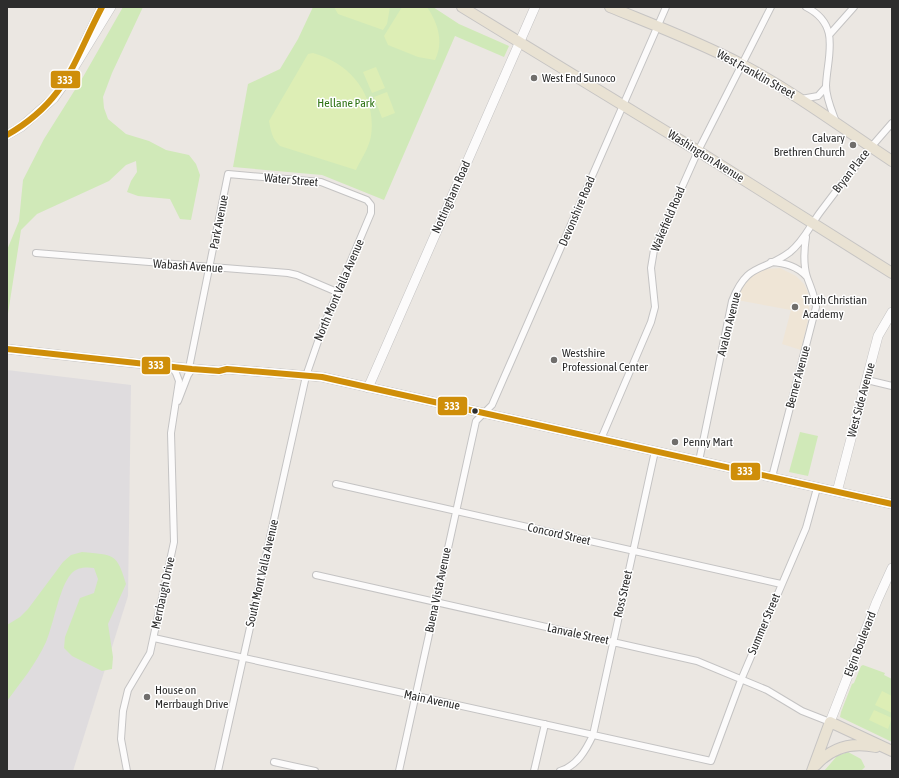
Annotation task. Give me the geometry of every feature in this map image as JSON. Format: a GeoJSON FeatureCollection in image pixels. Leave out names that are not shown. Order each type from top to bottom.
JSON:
{"type":"FeatureCollection","features":[{"type":"Feature","properties":{"kind":"main road","name":"Washington Avenue"},"geometry":{"type":"LineString","coordinates":[[462,7],[624,105],[813,222],[892,273]]}},
{"type":"Feature","properties":{"kind":"main road","name":"West Franklin Street"},"geometry":{"type":"LineString","coordinates":[[610,7],[658,26],[741,64],[801,99],[892,161]]}},
{"type":"Feature","properties":{"kind":"main road"},"geometry":{"type":"LineString","coordinates":[[812,770],[830,722],[892,751]]}},
{"type":"Feature","properties":{"kind":"main road"},"geometry":{"type":"LineString","coordinates":[[812,770],[823,757],[832,751],[851,745],[871,746],[892,751]]}},
{"type":"Feature","properties":{"kind":"street"},"geometry":{"type":"LineString","coordinates":[[76,63],[102,7]]}},
{"type":"Feature","properties":{"kind":"street"},"geometry":{"type":"LineString","coordinates":[[7,136],[21,127],[54,98],[111,7]]}},
{"type":"Feature","properties":{"kind":"street","name":"Nottingham Road"},"geometry":{"type":"LineString","coordinates":[[368,388],[535,7]]}},
{"type":"Feature","properties":{"kind":"street","name":"Devonshire Road"},"geometry":{"type":"LineString","coordinates":[[484,413],[492,406],[666,7]]}},
{"type":"Feature","properties":{"kind":"street","name":"Wakefield Road"},"geometry":{"type":"LineString","coordinates":[[601,439],[651,322],[655,307],[650,268],[654,250],[698,151],[771,7]]}},
{"type":"Feature","properties":{"kind":"street"},"geometry":{"type":"LineString","coordinates":[[806,7],[820,18],[830,34],[830,58],[826,87],[830,107],[837,124]]}},
{"type":"Feature","properties":{"kind":"street"},"geometry":{"type":"LineString","coordinates":[[830,34],[854,7]]}},
{"type":"Feature","properties":{"kind":"street"},"geometry":{"type":"LineString","coordinates":[[801,99],[818,96],[826,87]]}},
{"type":"Feature","properties":{"kind":"street","name":"Bryan Place"},"geometry":{"type":"LineString","coordinates":[[813,222],[871,147],[892,123]]}},
{"type":"Feature","properties":{"kind":"street","name":"Water Street"},"geometry":{"type":"LineString","coordinates":[[228,174],[321,182],[363,197],[372,206]]}},
{"type":"Feature","properties":{"kind":"street","name":"Park Avenue"},"geometry":{"type":"LineString","coordinates":[[191,366],[228,174]]}},
{"type":"Feature","properties":{"kind":"street","name":"North Mont Valla Avenue"},"geometry":{"type":"LineString","coordinates":[[306,376],[337,292],[371,214],[372,206]]}},
{"type":"Feature","properties":{"kind":"street","name":"Avalon Avenue"},"geometry":{"type":"LineString","coordinates":[[699,461],[732,301],[739,285],[747,275],[790,252],[813,222]]}},
{"type":"Feature","properties":{"kind":"street","name":"Berner Avenue"},"geometry":{"type":"LineString","coordinates":[[772,477],[815,314],[816,299],[808,278],[805,263],[806,233]]}},
{"type":"Feature","properties":{"kind":"street","name":"Wabash Avenue"},"geometry":{"type":"LineString","coordinates":[[36,253],[288,273],[298,275],[337,292]]}},
{"type":"Feature","properties":{"kind":"street"},"geometry":{"type":"LineString","coordinates":[[769,262],[790,265],[805,263]]}},
{"type":"Feature","properties":{"kind":"street"},"geometry":{"type":"LineString","coordinates":[[790,265],[802,272],[808,278]]}},
{"type":"Feature","properties":{"kind":"street","name":"West Side Avenue"},"geometry":{"type":"LineString","coordinates":[[837,492],[880,330],[892,312]]}},
{"type":"Feature","properties":{"kind":"street"},"geometry":{"type":"LineString","coordinates":[[7,349],[133,364],[172,367],[191,366]]}},
{"type":"Feature","properties":{"kind":"street"},"geometry":{"type":"LineString","coordinates":[[117,361],[135,359],[219,371],[227,369],[306,376],[484,413],[892,504]]}},
{"type":"Feature","properties":{"kind":"street","name":"Merrbaugh Drive"},"geometry":{"type":"LineString","coordinates":[[175,407],[191,366]]}},
{"type":"Feature","properties":{"kind":"street","name":"Merrbaugh Drive"},"geometry":{"type":"LineString","coordinates":[[127,771],[121,739],[123,711],[128,690],[150,653],[174,542],[171,433],[179,381],[172,367]]}},
{"type":"Feature","properties":{"kind":"street","name":"South Mont Valla Avenue"},"geometry":{"type":"LineString","coordinates":[[218,771],[306,376]]}},
{"type":"Feature","properties":{"kind":"street"},"geometry":{"type":"LineString","coordinates":[[866,380],[892,386]]}},
{"type":"Feature","properties":{"kind":"street","name":"Buena Vista Avenue"},"geometry":{"type":"LineString","coordinates":[[398,771],[476,421],[484,413]]}},
{"type":"Feature","properties":{"kind":"street","name":"Ross Street"},"geometry":{"type":"LineString","coordinates":[[560,771],[570,766],[583,754],[593,735],[655,452]]}},
{"type":"Feature","properties":{"kind":"street","name":"Concord Street"},"geometry":{"type":"LineString","coordinates":[[336,484],[781,584]]}},
{"type":"Feature","properties":{"kind":"street","name":"Summer Street"},"geometry":{"type":"LineString","coordinates":[[711,761],[741,680],[806,528],[817,488]]}},
{"type":"Feature","properties":{"kind":"street","name":"Elgin Boulevard"},"geometry":{"type":"LineString","coordinates":[[830,722],[890,579],[892,568]]}},
{"type":"Feature","properties":{"kind":"street","name":"Lanvale Street"},"geometry":{"type":"LineString","coordinates":[[316,575],[697,661],[767,690],[802,711],[830,722]]}},
{"type":"Feature","properties":{"kind":"street","name":"Main Avenue"},"geometry":{"type":"LineString","coordinates":[[154,638],[711,761]]}},
{"type":"Feature","properties":{"kind":"street"},"geometry":{"type":"LineString","coordinates":[[534,771],[545,724]]}},
{"type":"Feature","properties":{"kind":"street"},"geometry":{"type":"LineString","coordinates":[[274,762],[315,771]]}},
{"type":"Feature","properties":{"kind":"shaded area","name":"Truth Christian Academy"},"geometry":{"type":"Polygon","coordinates":[[[780,268],[796,276],[804,284],[809,295],[809,315],[801,350],[782,344],[791,310],[737,300],[741,288],[754,274],[767,269],[780,268]]]}},
{"type":"Feature","properties":{"kind":"shaded area"},"geometry":{"type":"Polygon","coordinates":[[[7,370],[131,385],[128,596],[73,771],[7,771],[7,370]]]}},
{"type":"Feature","properties":{"kind":"green space"},"geometry":{"type":"Polygon","coordinates":[[[123,7],[143,7],[112,73],[103,97],[104,108],[108,119],[126,134],[149,141],[166,150],[189,155],[196,164],[200,175],[191,220],[180,219],[170,199],[138,196],[127,192],[131,181],[137,172],[136,161],[126,165],[109,181],[37,214],[21,230],[7,320],[7,250],[19,221],[23,180],[44,139],[83,77],[123,7]]]}},
{"type":"Feature","properties":{"kind":"green space","name":"Hellane Park"},"geometry":{"type":"Polygon","coordinates":[[[313,7],[433,7],[459,24],[509,46],[504,57],[455,36],[384,200],[322,175],[233,167],[248,84],[280,69],[298,39],[313,7]]]}},
{"type":"Feature","properties":{"kind":"green space"},"geometry":{"type":"Polygon","coordinates":[[[334,7],[390,7],[387,24],[383,30],[338,14],[334,7]]]}},
{"type":"Feature","properties":{"kind":"green space"},"geometry":{"type":"Polygon","coordinates":[[[402,7],[427,7],[431,13],[437,26],[439,40],[438,53],[435,60],[418,57],[388,45],[384,36],[402,7]]]}},
{"type":"Feature","properties":{"kind":"green space"},"geometry":{"type":"Polygon","coordinates":[[[313,53],[339,64],[349,73],[365,94],[370,107],[372,121],[371,136],[367,149],[356,170],[280,146],[272,135],[269,121],[308,54],[313,53]]]}},
{"type":"Feature","properties":{"kind":"green space"},"geometry":{"type":"Polygon","coordinates":[[[376,67],[385,88],[372,93],[363,72],[376,67]]]}},
{"type":"Feature","properties":{"kind":"green space"},"geometry":{"type":"Polygon","coordinates":[[[387,92],[395,113],[382,118],[374,97],[387,92]]]}},
{"type":"Feature","properties":{"kind":"green space"},"geometry":{"type":"Polygon","coordinates":[[[800,432],[818,436],[808,476],[789,472],[800,432]]]}},
{"type":"Feature","properties":{"kind":"green space"},"geometry":{"type":"Polygon","coordinates":[[[82,552],[108,555],[113,558],[120,566],[126,584],[108,624],[113,657],[112,669],[102,671],[72,656],[64,648],[65,637],[80,598],[94,593],[98,579],[94,568],[79,569],[71,574],[63,588],[49,634],[38,658],[7,701],[7,625],[20,617],[28,609],[63,562],[71,555],[82,552]]]}},
{"type":"Feature","properties":{"kind":"green space"},"geometry":{"type":"Polygon","coordinates":[[[863,665],[885,673],[884,675],[892,679],[892,742],[840,717],[852,684],[854,683],[861,666],[863,665]]]}},
{"type":"Feature","properties":{"kind":"green space"},"geometry":{"type":"Polygon","coordinates":[[[882,691],[892,696],[892,713],[875,705],[882,691]]]}},
{"type":"Feature","properties":{"kind":"green space"},"geometry":{"type":"Polygon","coordinates":[[[874,710],[892,718],[888,729],[869,720],[874,710]]]}},
{"type":"Feature","properties":{"kind":"green space"},"geometry":{"type":"Polygon","coordinates":[[[848,752],[861,759],[865,767],[861,771],[824,771],[837,756],[848,752]]]}},
{"type":"Feature","properties":{"kind":"transit line","name":"333"},"geometry":{"type":"LineString","coordinates":[[7,135],[27,122],[56,94],[75,63],[102,7]]}},
{"type":"Feature","properties":{"kind":"transit line","name":"333"},"geometry":{"type":"LineString","coordinates":[[7,349],[192,369],[219,371],[227,369],[322,377],[892,504]]}},
{"type":"Feature","properties":{"kind":"place","name":"West End Sunoco"},"geometry":{"type":"Point","coordinates":[534,78]}},
{"type":"Feature","properties":{"kind":"place","name":"Calvary Brethren Church"},"geometry":{"type":"Point","coordinates":[853,145]}},
{"type":"Feature","properties":{"kind":"place","name":"Truth Christian Academy"},"geometry":{"type":"Point","coordinates":[795,307]}},
{"type":"Feature","properties":{"kind":"place","name":"Westshire Professional Center"},"geometry":{"type":"Point","coordinates":[554,360]}},
{"type":"Feature","properties":{"kind":"place","name":"Penny Mart"},"geometry":{"type":"Point","coordinates":[675,442]}},
{"type":"Feature","properties":{"kind":"place","name":"House on Merrbaugh Drive"},"geometry":{"type":"Point","coordinates":[147,697]}}]}
